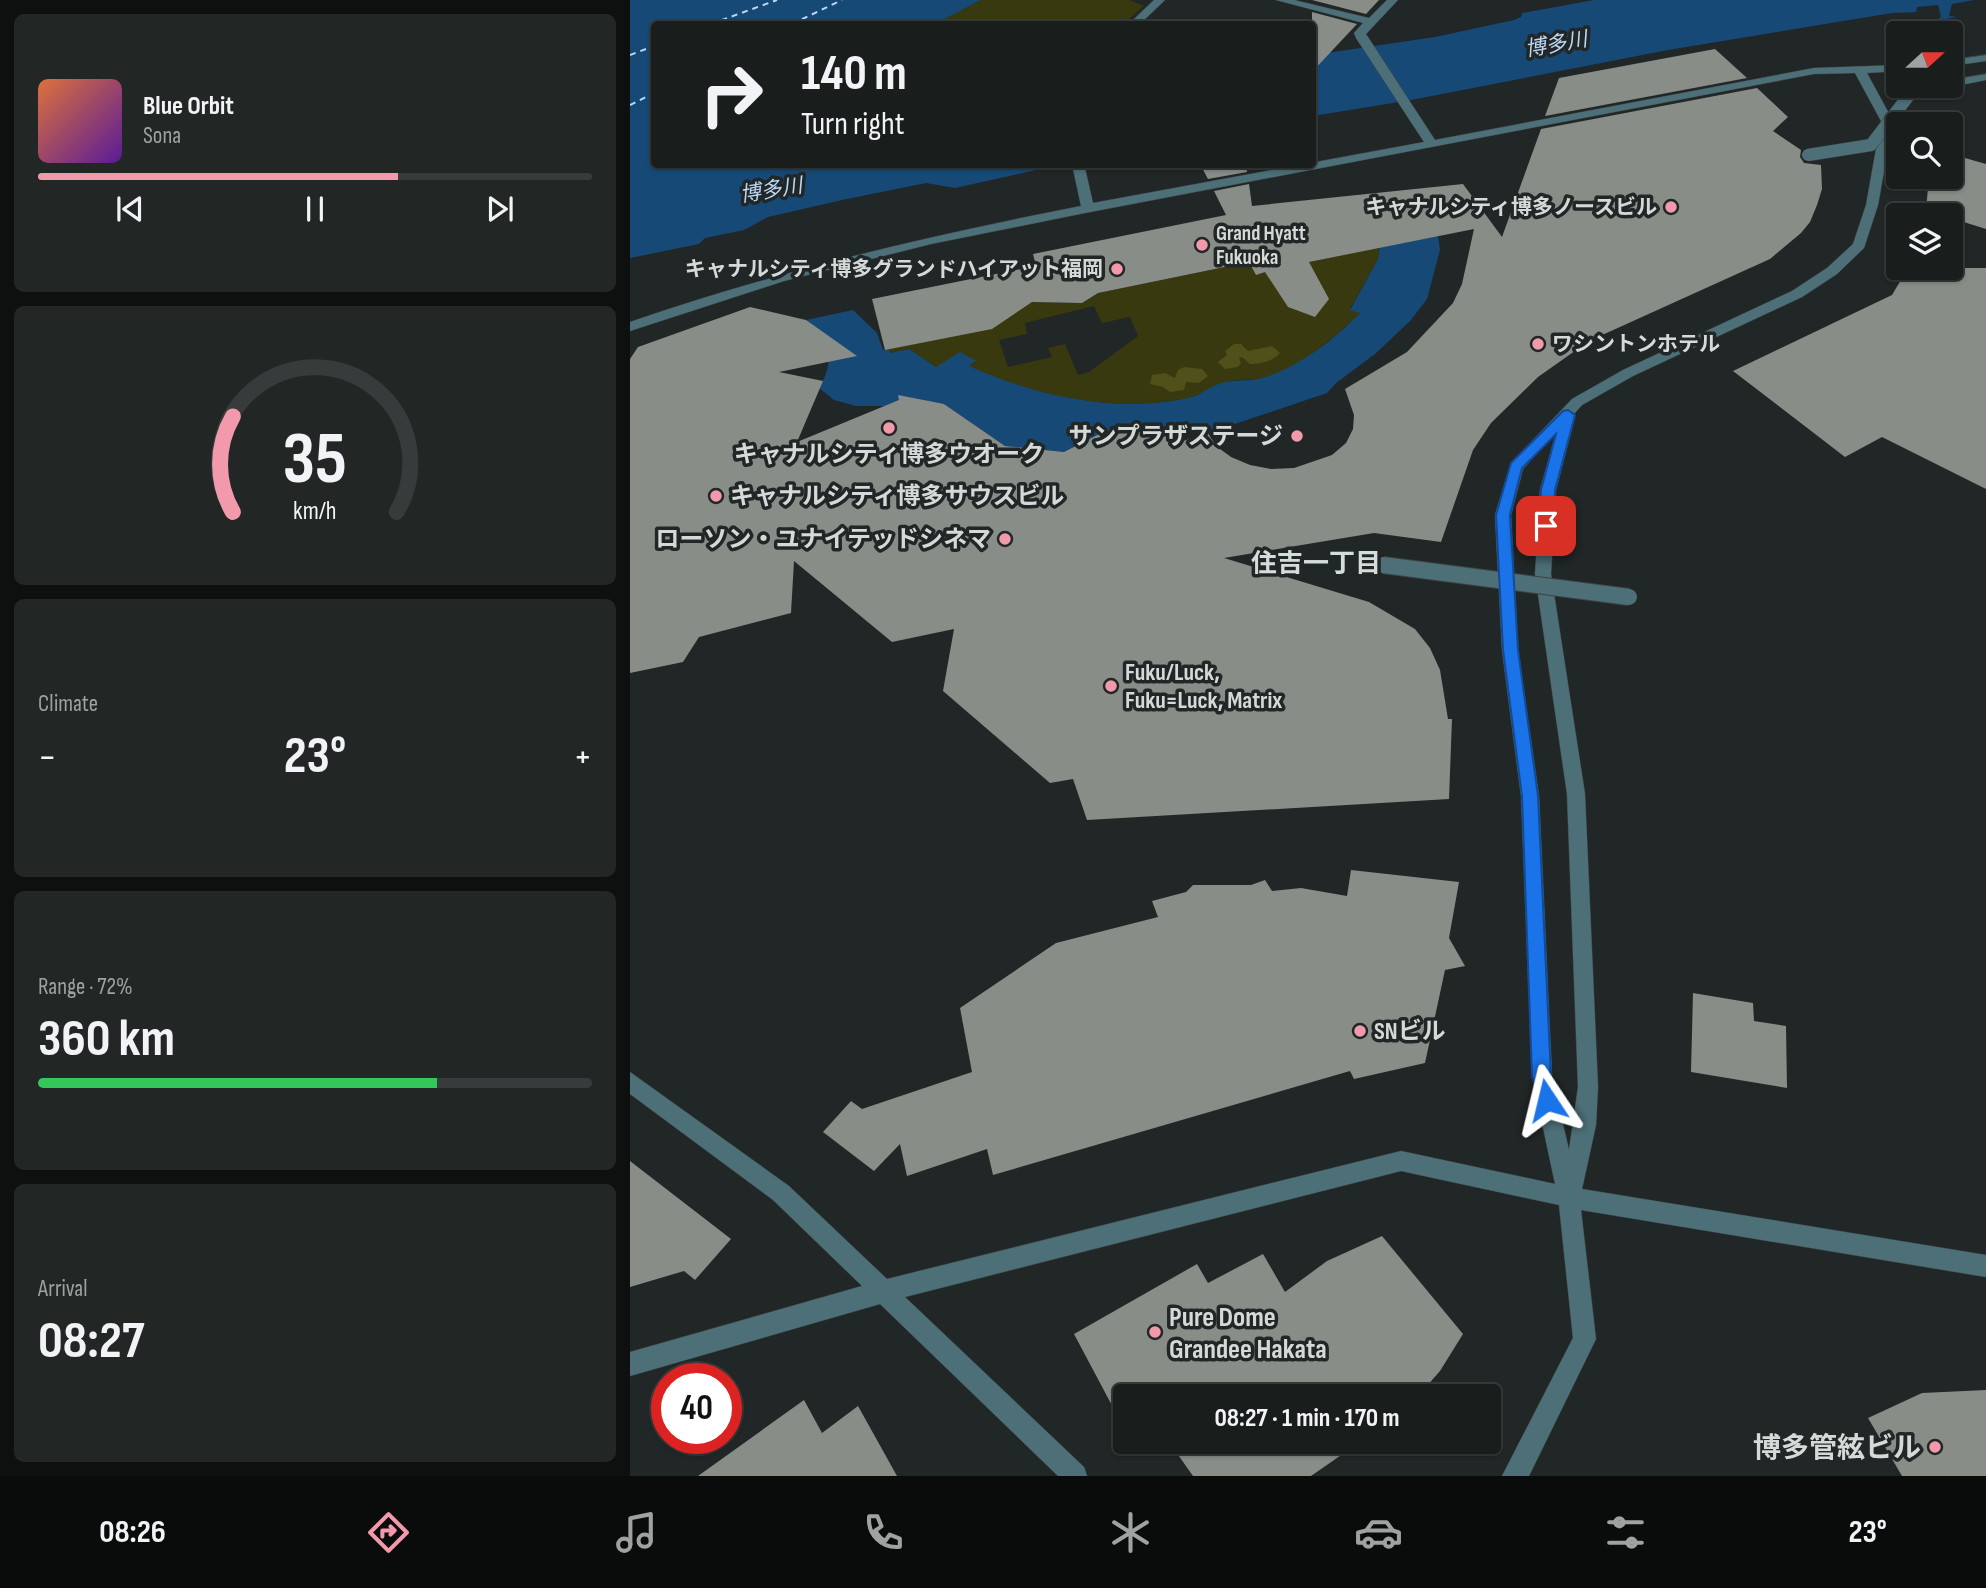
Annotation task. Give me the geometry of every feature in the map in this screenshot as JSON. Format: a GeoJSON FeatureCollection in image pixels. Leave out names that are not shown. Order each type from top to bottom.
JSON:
{"type":"FeatureCollection","features":[{"type":"Feature","properties":{"kind":"street"},"geometry":{"type":"LineString","coordinates":[[1137,21],[1160,0]]}},
{"type":"Feature","properties":{"kind":"street"},"geometry":{"type":"LineString","coordinates":[[1281,0],[1371,22]]}},
{"type":"Feature","properties":{"kind":"street"},"geometry":{"type":"LineString","coordinates":[[1393,0],[1360,33],[1432,145]]}},
{"type":"Feature","properties":{"kind":"street"},"geometry":{"type":"LineString","coordinates":[[1964,61],[1986,58]]}},
{"type":"Feature","properties":{"kind":"street"},"geometry":{"type":"LineString","coordinates":[[1316,166],[1814,71],[1886,68]]}},
{"type":"Feature","properties":{"kind":"street"},"geometry":{"type":"LineString","coordinates":[[1514,1476],[1520,1469],[1585,1339],[1569,1197],[1542,1076],[1530,796],[1510,650],[1503,515],[1516,467],[1568,415],[1577,402],[1628,373],[1797,294],[1832,271],[1859,245],[1872,205],[1887,121],[1859,69]]}},
{"type":"Feature","properties":{"kind":"street"},"geometry":{"type":"LineString","coordinates":[[1964,82],[1986,78]]}},
{"type":"Feature","properties":{"kind":"street"},"geometry":{"type":"LineString","coordinates":[[1808,155],[1871,145],[1907,98]]}},
{"type":"Feature","properties":{"kind":"street"},"geometry":{"type":"LineString","coordinates":[[1079,168],[1088,208]]}},
{"type":"Feature","properties":{"kind":"street"},"geometry":{"type":"LineString","coordinates":[[630,327],[704,299],[848,259],[1088,208],[1306,168]]}},
{"type":"Feature","properties":{"kind":"street"},"geometry":{"type":"LineString","coordinates":[[1568,415],[1548,490],[1543,574],[1577,807],[1588,1087],[1585,1125],[1569,1197]]}},
{"type":"Feature","properties":{"kind":"street"},"geometry":{"type":"LineString","coordinates":[[1383,565],[1629,597]]}},
{"type":"Feature","properties":{"kind":"street"},"geometry":{"type":"LineString","coordinates":[[630,1082],[781,1193],[1075,1476]]}},
{"type":"Feature","properties":{"kind":"street"},"geometry":{"type":"LineString","coordinates":[[630,1364],[885,1291],[1401,1161],[1569,1197],[1986,1266]]}},
{"type":"Feature","properties":{"kind":"shaded area"},"geometry":{"type":"Polygon","coordinates":[[[981,0],[1129,0],[1144,6],[1126,21],[941,21],[981,0]]]}},
{"type":"Feature","properties":{"kind":"shaded area"},"geometry":{"type":"Polygon","coordinates":[[[1380,247],[1378,259],[1350,309],[1361,312],[1329,341],[1276,375],[1222,383],[1188,398],[1132,404],[1075,399],[1020,386],[968,366],[976,362],[936,367],[909,349],[890,353],[888,349],[1032,302],[1082,303],[1098,293],[1254,261],[1262,272],[1380,247]],[[1094,306],[1025,323],[1027,334],[999,340],[1008,367],[1052,357],[1048,348],[1065,344],[1078,375],[1089,372],[1138,336],[1130,317],[1102,323],[1094,306]]]}},
{"type":"Feature","properties":{"kind":"shaded area"},"geometry":{"type":"Polygon","coordinates":[[[1234,344],[1241,344],[1248,351],[1272,346],[1280,353],[1270,360],[1254,364],[1242,357],[1239,358],[1241,363],[1238,367],[1225,369],[1218,362],[1234,344]]]}},
{"type":"Feature","properties":{"kind":"shaded area"},"geometry":{"type":"Polygon","coordinates":[[[1184,367],[1202,369],[1208,376],[1199,383],[1186,382],[1184,390],[1170,392],[1150,384],[1152,375],[1165,373],[1175,378],[1178,370],[1184,367]]]}},
{"type":"Feature","properties":{"kind":"water","name":"博多川"},"geometry":{"type":"Polygon","coordinates":[[[630,0],[981,0],[941,21],[651,21],[651,168],[1045,168],[955,188],[926,183],[842,200],[768,217],[744,230],[705,238],[699,244],[630,258],[630,0]]]}},
{"type":"Feature","properties":{"kind":"water","name":"博多川"},"geometry":{"type":"Polygon","coordinates":[[[1594,0],[1974,0],[1952,4],[1949,16],[1957,17],[1935,21],[1941,17],[1938,5],[1917,7],[1916,12],[1892,13],[1668,50],[1411,100],[1316,116],[1316,55],[1435,37],[1521,17],[1522,13],[1594,0]]]}},
{"type":"Feature","properties":{"kind":"water"},"geometry":{"type":"Polygon","coordinates":[[[1438,236],[1440,250],[1427,299],[1410,321],[1375,354],[1327,393],[1208,433],[1188,427],[1161,431],[1138,425],[1107,430],[1064,452],[1005,446],[944,404],[903,401],[885,406],[856,406],[834,400],[819,388],[828,367],[827,352],[806,320],[853,310],[877,333],[883,350],[888,349],[890,353],[909,349],[936,367],[960,352],[976,361],[969,366],[1048,394],[1104,403],[1160,402],[1192,397],[1221,383],[1264,378],[1306,357],[1329,341],[1360,313],[1350,310],[1378,259],[1380,247],[1438,236]]]}},
{"type":"Feature","properties":{"kind":"building"},"geometry":{"type":"Polygon","coordinates":[[[1312,0],[1379,0],[1366,14],[1312,0]]]}},
{"type":"Feature","properties":{"kind":"building"},"geometry":{"type":"Polygon","coordinates":[[[1312,12],[1357,24],[1316,68],[1316,21],[1312,21],[1312,12]]]}},
{"type":"Feature","properties":{"kind":"building"},"geometry":{"type":"Polygon","coordinates":[[[1715,49],[1747,78],[1545,116],[1559,78],[1715,49]]]}},
{"type":"Feature","properties":{"kind":"building"},"geometry":{"type":"Polygon","coordinates":[[[1757,88],[1788,117],[1773,131],[1801,150],[1800,157],[1804,163],[1821,165],[1822,189],[1810,222],[1801,233],[1770,259],[1589,341],[1538,377],[1491,423],[1473,450],[1441,542],[1374,533],[1224,558],[1369,602],[1415,629],[1430,648],[1440,670],[1448,719],[1452,719],[1449,799],[1087,820],[1073,779],[1050,783],[943,691],[954,629],[892,642],[794,561],[791,613],[699,637],[683,662],[630,673],[630,359],[638,347],[750,307],[806,320],[857,356],[779,372],[823,381],[797,442],[899,400],[898,395],[944,404],[1005,446],[1064,452],[1107,430],[1138,425],[1161,431],[1180,442],[1208,433],[1216,446],[1231,457],[1250,465],[1271,469],[1294,468],[1332,455],[1346,443],[1353,429],[1354,415],[1345,389],[1407,352],[1453,303],[1462,284],[1474,229],[1309,262],[1329,299],[1315,317],[1288,307],[1265,272],[1256,275],[1249,262],[1098,293],[1082,303],[1032,302],[992,329],[885,350],[872,299],[1036,266],[1033,254],[1226,215],[1214,191],[1249,184],[1252,206],[1463,184],[1502,237],[1541,129],[1757,88]]]}},
{"type":"Feature","properties":{"kind":"building"},"geometry":{"type":"Polygon","coordinates":[[[1963,157],[1986,164],[1986,229],[1963,222],[1963,203],[1927,203],[1928,189],[1963,189],[1963,157]]]}},
{"type":"Feature","properties":{"kind":"building"},"geometry":{"type":"Polygon","coordinates":[[[1202,168],[1246,168],[1247,172],[1208,179],[1202,168]]]}},
{"type":"Feature","properties":{"kind":"building"},"geometry":{"type":"Polygon","coordinates":[[[1963,268],[1986,268],[1986,489],[1882,437],[1845,457],[1733,371],[1892,295],[1901,280],[1963,280],[1963,268]]]}},
{"type":"Feature","properties":{"kind":"building"},"geometry":{"type":"Polygon","coordinates":[[[1351,870],[1459,882],[1449,938],[1465,966],[1445,970],[1425,1063],[1354,1079],[1350,1071],[993,1175],[987,1149],[907,1176],[900,1144],[874,1171],[823,1132],[851,1101],[862,1109],[972,1072],[960,1008],[1056,943],[1158,917],[1152,901],[1186,892],[1193,885],[1251,885],[1265,880],[1272,891],[1301,888],[1347,896],[1351,870]]]}},
{"type":"Feature","properties":{"kind":"building"},"geometry":{"type":"Polygon","coordinates":[[[1693,993],[1753,1003],[1754,1021],[1786,1026],[1787,1088],[1691,1072],[1693,993]]]}},
{"type":"Feature","properties":{"kind":"building"},"geometry":{"type":"Polygon","coordinates":[[[630,1161],[731,1239],[695,1280],[684,1271],[630,1287],[630,1161]]]}},
{"type":"Feature","properties":{"kind":"building"},"geometry":{"type":"Polygon","coordinates":[[[1382,1236],[1463,1334],[1429,1384],[1125,1382],[1113,1384],[1113,1407],[1074,1334],[1197,1264],[1208,1283],[1263,1254],[1285,1292],[1327,1261],[1382,1236]]]}},
{"type":"Feature","properties":{"kind":"building","name":"博多管絃ビル"},"geometry":{"type":"Polygon","coordinates":[[[1986,1390],[1986,1476],[1902,1476],[1868,1418],[1922,1393],[1986,1390]]]}},
{"type":"Feature","properties":{"kind":"building"},"geometry":{"type":"Polygon","coordinates":[[[804,1400],[822,1433],[858,1406],[897,1476],[698,1476],[729,1454],[742,1454],[742,1444],[804,1400]]]}},
{"type":"Feature","properties":{"kind":"building"},"geometry":{"type":"Polygon","coordinates":[[[1177,1454],[1343,1454],[1311,1476],[1193,1476],[1177,1454]]]}},
{"type":"Feature","properties":{"kind":"ferry route"},"geometry":{"type":"LineString","coordinates":[[719,21],[777,0]]}},
{"type":"Feature","properties":{"kind":"ferry route"},"geometry":{"type":"LineString","coordinates":[[798,21],[842,0]]}},
{"type":"Feature","properties":{"kind":"ferry route"},"geometry":{"type":"LineString","coordinates":[[630,55],[651,47]]}},
{"type":"Feature","properties":{"kind":"ferry route"},"geometry":{"type":"LineString","coordinates":[[630,105],[651,94]]}},
{"type":"Feature","properties":{"kind":"place","name":"キャナルシティ博多ノースビル"},"geometry":{"type":"Point","coordinates":[1671,207]}},
{"type":"Feature","properties":{"kind":"place","name":"Grand Hyatt Fukuoka"},"geometry":{"type":"Point","coordinates":[1202,245]}},
{"type":"Feature","properties":{"kind":"place","name":"キャナルシティ博多グランドハイアット福岡"},"geometry":{"type":"Point","coordinates":[1117,269]}},
{"type":"Feature","properties":{"kind":"place","name":"ワシントンホテル"},"geometry":{"type":"Point","coordinates":[1538,344]}},
{"type":"Feature","properties":{"kind":"place","name":"キャナルシティ博多ウオーク"},"geometry":{"type":"Point","coordinates":[889,428]}},
{"type":"Feature","properties":{"kind":"place","name":"サンプラザステージ"},"geometry":{"type":"Point","coordinates":[1297,436]}},
{"type":"Feature","properties":{"kind":"place","name":"キャナルシティ博多サウスビル"},"geometry":{"type":"Point","coordinates":[716,496]}},
{"type":"Feature","properties":{"kind":"place","name":"ローソン・ユナイテッドシネマ"},"geometry":{"type":"Point","coordinates":[1005,539]}},
{"type":"Feature","properties":{"kind":"place","name":"Fuku/Luck, Fuku=Luck, Matrix"},"geometry":{"type":"Point","coordinates":[1111,686]}},
{"type":"Feature","properties":{"kind":"place","name":"SNビル"},"geometry":{"type":"Point","coordinates":[1360,1031]}},
{"type":"Feature","properties":{"kind":"place","name":"Pure Dome Grandee Hakata"},"geometry":{"type":"Point","coordinates":[1155,1332]}},
{"type":"Feature","properties":{"kind":"place","name":"博多管絃ビル"},"geometry":{"type":"Point","coordinates":[1935,1447]}},
{"type":"Feature","properties":{"kind":"district","name":"住吉一丁目"},"geometry":{"type":"Point","coordinates":[1316,563]}},
{"type":"Feature","properties":{"kind":"route"},"geometry":{"type":"LineString","coordinates":[[1546,526],[1548,490],[1568,415],[1516,467],[1503,515],[1510,650],[1530,796],[1542,1076],[1547,1100]]}}]}
